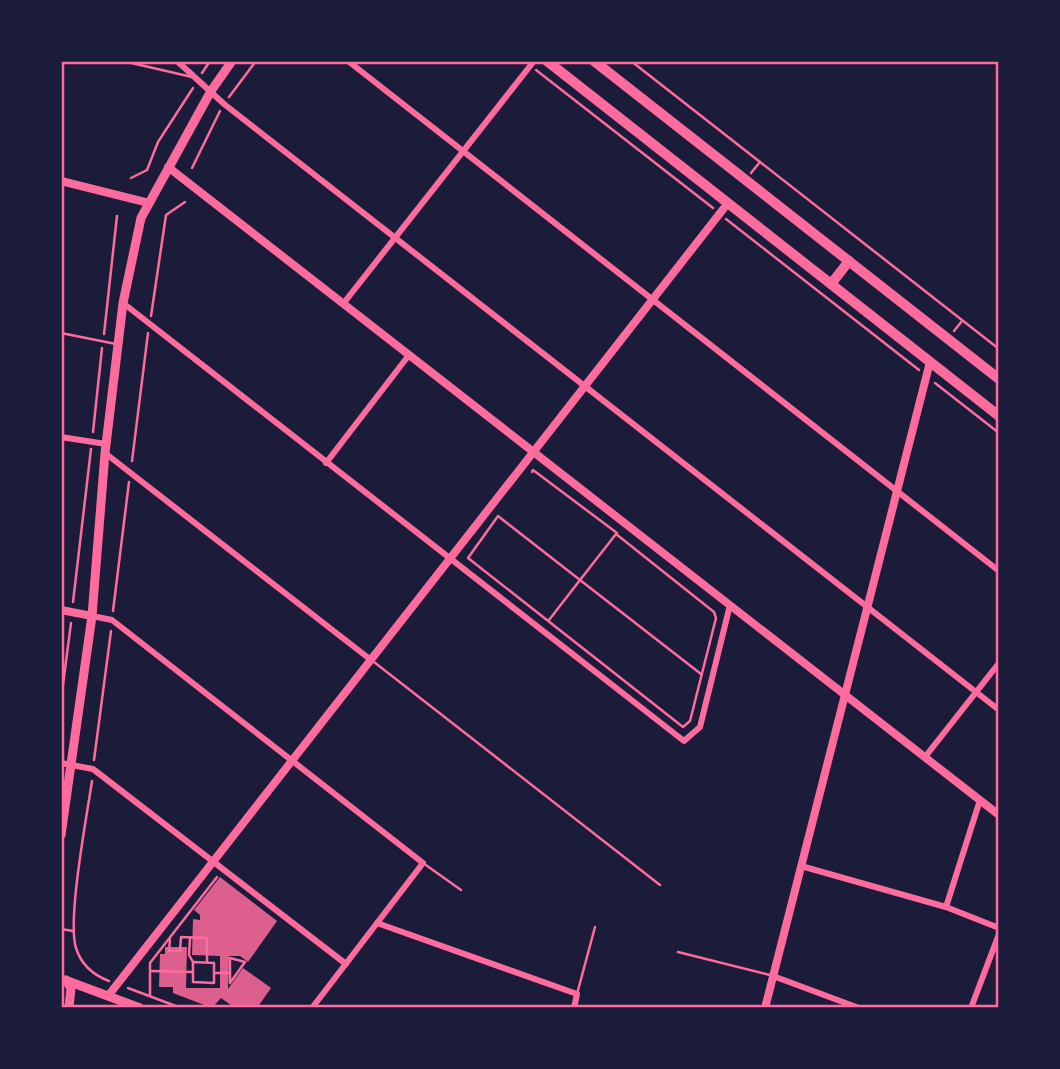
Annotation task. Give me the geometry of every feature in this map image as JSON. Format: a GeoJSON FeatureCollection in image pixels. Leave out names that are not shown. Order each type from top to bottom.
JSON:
{"type":"FeatureCollection","features":[{"type":"Feature","properties":{"kind":"main road"},"geometry":{"type":"LineString","coordinates":[[61,835],[92,616],[106,448],[123,303],[141,218],[211,91],[232,61]]}},
{"type":"Feature","properties":{"kind":"main road"},"geometry":{"type":"LineString","coordinates":[[547,61],[999,416]]}},
{"type":"Feature","properties":{"kind":"main road"},"geometry":{"type":"LineString","coordinates":[[594,61],[999,379]]}},
{"type":"Feature","properties":{"kind":"main road"},"geometry":{"type":"LineString","coordinates":[[831,284],[849,261]]}},
{"type":"Feature","properties":{"kind":"main road"},"geometry":{"type":"LineString","coordinates":[[63,978],[140,1008]]}},
{"type":"Feature","properties":{"kind":"main road"},"geometry":{"type":"LineString","coordinates":[[63,978],[71,988],[68,1008]]}},
{"type":"Feature","properties":{"kind":"street"},"geometry":{"type":"LineString","coordinates":[[177,61],[395,238],[999,710]]}},
{"type":"Feature","properties":{"kind":"street"},"geometry":{"type":"LineString","coordinates":[[348,61],[999,571]]}},
{"type":"Feature","properties":{"kind":"street"},"geometry":{"type":"LineString","coordinates":[[343,304],[532,63]]}},
{"type":"Feature","properties":{"kind":"street"},"geometry":{"type":"LineString","coordinates":[[168,167],[999,815]]}},
{"type":"Feature","properties":{"kind":"street"},"geometry":{"type":"LineString","coordinates":[[61,181],[149,203]]}},
{"type":"Feature","properties":{"kind":"street"},"geometry":{"type":"LineString","coordinates":[[108,996],[728,203]]}},
{"type":"Feature","properties":{"kind":"street"},"geometry":{"type":"LineString","coordinates":[[123,303],[684,741],[700,727],[730,605]]}},
{"type":"Feature","properties":{"kind":"street"},"geometry":{"type":"LineString","coordinates":[[326,463],[409,355]]}},
{"type":"Feature","properties":{"kind":"street"},"geometry":{"type":"LineString","coordinates":[[765,1008],[924,374],[930,362]]}},
{"type":"Feature","properties":{"kind":"street"},"geometry":{"type":"LineString","coordinates":[[61,437],[92,442],[106,448],[130,473],[371,660]]}},
{"type":"Feature","properties":{"kind":"street"},"geometry":{"type":"LineString","coordinates":[[61,610],[112,620],[423,863],[312,1008]]}},
{"type":"Feature","properties":{"kind":"street"},"geometry":{"type":"LineString","coordinates":[[925,757],[999,663]]}},
{"type":"Feature","properties":{"kind":"street"},"geometry":{"type":"LineString","coordinates":[[61,763],[93,769],[346,964]]}},
{"type":"Feature","properties":{"kind":"street"},"geometry":{"type":"LineString","coordinates":[[946,906],[980,800]]}},
{"type":"Feature","properties":{"kind":"street"},"geometry":{"type":"LineString","coordinates":[[801,866],[946,906],[999,928]]}},
{"type":"Feature","properties":{"kind":"street"},"geometry":{"type":"LineString","coordinates":[[377,923],[577,994],[574,1008]]}},
{"type":"Feature","properties":{"kind":"street"},"geometry":{"type":"LineString","coordinates":[[971,1008],[999,934]]}},
{"type":"Feature","properties":{"kind":"street"},"geometry":{"type":"LineString","coordinates":[[773,976],[859,1008]]}},
{"type":"Feature","properties":{"kind":"lane"},"geometry":{"type":"LineString","coordinates":[[124,61],[199,78]]}},
{"type":"Feature","properties":{"kind":"lane"},"geometry":{"type":"LineString","coordinates":[[61,333],[118,345]]}},
{"type":"Feature","properties":{"kind":"lane"},"geometry":{"type":"LineString","coordinates":[[371,660],[660,885]]}},
{"type":"Feature","properties":{"kind":"lane"},"geometry":{"type":"LineString","coordinates":[[423,863],[461,890]]}},
{"type":"Feature","properties":{"kind":"lane"},"geometry":{"type":"LineString","coordinates":[[577,994],[595,927]]}},
{"type":"Feature","properties":{"kind":"lane"},"geometry":{"type":"LineString","coordinates":[[678,952],[773,976]]}},
{"type":"Feature","properties":{"kind":"path"},"geometry":{"type":"LineString","coordinates":[[131,178],[147,170],[158,142],[210,61]]}},
{"type":"Feature","properties":{"kind":"path"},"geometry":{"type":"LineString","coordinates":[[631,61],[999,349]]}},
{"type":"Feature","properties":{"kind":"path"},"geometry":{"type":"LineString","coordinates":[[532,63],[999,433]]}},
{"type":"Feature","properties":{"kind":"path"},"geometry":{"type":"LineString","coordinates":[[181,1008],[96,976],[75,946],[73,931],[149,324],[166,215],[185,202]]}},
{"type":"Feature","properties":{"kind":"path"},"geometry":{"type":"LineString","coordinates":[[61,700],[117,216]]}},
{"type":"Feature","properties":{"kind":"path"},"geometry":{"type":"LineString","coordinates":[[505,506],[468,558],[683,727],[690,721],[716,618],[714,612],[533,470],[526,479]]}},
{"type":"Feature","properties":{"kind":"path"},"geometry":{"type":"LineString","coordinates":[[498,516],[711,683]]}},
{"type":"Feature","properties":{"kind":"path"},"geometry":{"type":"LineString","coordinates":[[541,629],[616,534]]}},
{"type":"Feature","properties":{"kind":"path"},"geometry":{"type":"LineString","coordinates":[[149,996],[150,963],[223,869]]}},
{"type":"Feature","properties":{"kind":"path"},"geometry":{"type":"LineString","coordinates":[[61,929],[73,931]]}},
{"type":"Feature","properties":{"kind":"path"},"geometry":{"type":"LineString","coordinates":[[170,938],[169,951],[180,951],[181,937],[207,937],[207,962]]}},
{"type":"Feature","properties":{"kind":"path"},"geometry":{"type":"LineString","coordinates":[[190,937],[192,982],[214,983],[214,963],[193,962]]}},
{"type":"Feature","properties":{"kind":"path"},"geometry":{"type":"LineString","coordinates":[[230,958],[245,962],[230,983],[230,973],[230,958]]}},
{"type":"Feature","properties":{"kind":"path"},"geometry":{"type":"LineString","coordinates":[[150,971],[193,972]]}},
{"type":"Feature","properties":{"kind":"path"},"geometry":{"type":"LineString","coordinates":[[214,973],[230,973]]}},
{"type":"Feature","properties":{"kind":"building"},"geometry":{"type":"Polygon","coordinates":[[[220,877],[277,921],[248,962],[240,956],[229,956],[228,989],[243,968],[271,988],[257,1008],[235,1008],[221,998],[212,1008],[173,993],[173,987],[159,987],[160,954],[165,954],[165,947],[187,947],[186,988],[220,988],[220,956],[192,955],[193,919],[200,920],[200,915],[194,910],[220,877]]]}}]}
